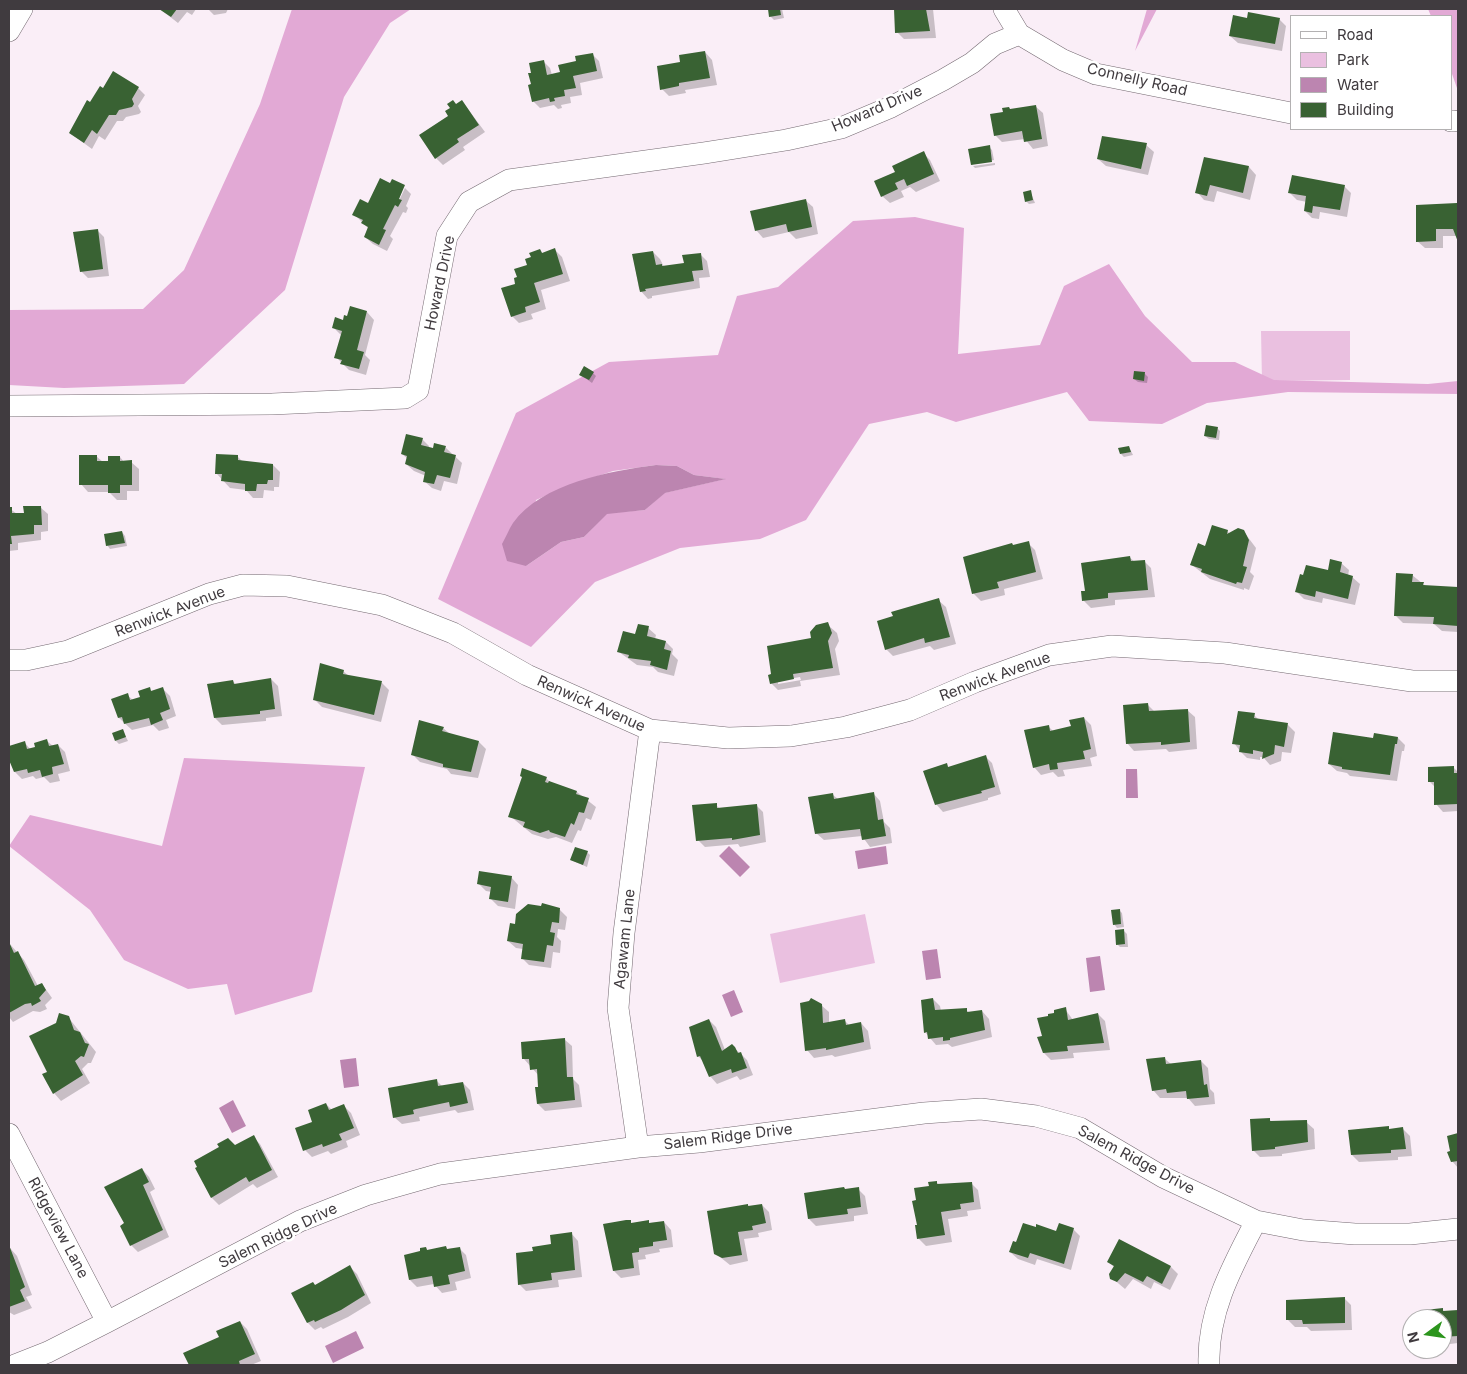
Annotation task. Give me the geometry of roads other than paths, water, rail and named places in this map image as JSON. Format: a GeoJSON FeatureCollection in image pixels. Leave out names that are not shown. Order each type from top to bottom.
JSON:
{"type":"FeatureCollection","features":[{"type":"Feature","properties":{"kind":"street"},"geometry":{"type":"LineString","coordinates":[[9,31],[22,9]]}},
{"type":"Feature","properties":{"kind":"street","name":"Connelly Road"},"geometry":{"type":"LineString","coordinates":[[1004,9],[1019,34],[1063,60],[1096,74],[1290,113]]}},
{"type":"Feature","properties":{"kind":"street","name":"Howard Drive"},"geometry":{"type":"LineString","coordinates":[[9,406],[272,404],[405,398],[418,390],[447,236],[469,202],[509,180],[704,153],[786,140],[842,128],[891,107],[943,80],[972,63],[995,44],[1019,34]]}},
{"type":"Feature","properties":{"kind":"street","name":"Renwick Avenue"},"geometry":{"type":"LineString","coordinates":[[9,660],[26,660],[68,651],[209,594],[243,585],[287,586],[382,605],[453,633],[527,675],[650,730],[728,738],[791,736],[846,727],[910,710],[975,682],[1048,655],[1112,646],[1225,653],[1412,681],[1458,681]]}},
{"type":"Feature","properties":{"kind":"street","name":"Agawam Lane"},"geometry":{"type":"LineString","coordinates":[[638,1147],[618,1008],[624,933],[650,730]]}},
{"type":"Feature","properties":{"kind":"street","name":"Salem Ridge Drive"},"geometry":{"type":"LineString","coordinates":[[15,1365],[48,1352],[300,1221],[366,1195],[440,1174],[638,1147],[709,1141],[924,1114],[982,1109],[1036,1116],[1080,1128],[1163,1177],[1256,1221],[1303,1230],[1355,1234],[1410,1234],[1458,1229]]}},
{"type":"Feature","properties":{"kind":"street","name":"Ridgeview Lane"},"geometry":{"type":"LineString","coordinates":[[9,1134],[107,1322]]}},
{"type":"Feature","properties":{"kind":"street"},"geometry":{"type":"LineString","coordinates":[[1209,1365],[1208,1348],[1215,1309],[1231,1268],[1256,1221]]}},
{"type":"Feature","properties":{"kind":"water"},"geometry":{"type":"Polygon","coordinates":[[[656,465],[677,466],[694,475],[726,479],[665,493],[645,510],[607,514],[584,537],[561,542],[526,566],[507,561],[502,544],[510,528],[526,509],[541,498],[578,481],[598,475],[656,465]]]}},
{"type":"Feature","properties":{"kind":"water"},"geometry":{"type":"Polygon","coordinates":[[[1126,769],[1137,769],[1138,798],[1126,798],[1126,769]]]}},
{"type":"Feature","properties":{"kind":"water"},"geometry":{"type":"Polygon","coordinates":[[[729,846],[750,867],[740,877],[719,856],[729,846]]]}},
{"type":"Feature","properties":{"kind":"water"},"geometry":{"type":"Polygon","coordinates":[[[886,846],[888,864],[858,869],[855,851],[886,846]]]}},
{"type":"Feature","properties":{"kind":"water"},"geometry":{"type":"Polygon","coordinates":[[[937,949],[941,978],[926,980],[922,951],[937,949]]]}},
{"type":"Feature","properties":{"kind":"water"},"geometry":{"type":"Polygon","coordinates":[[[1100,956],[1105,990],[1090,992],[1086,958],[1100,956]]]}},
{"type":"Feature","properties":{"kind":"water"},"geometry":{"type":"Polygon","coordinates":[[[734,990],[743,1012],[731,1017],[722,995],[734,990]]]}},
{"type":"Feature","properties":{"kind":"water"},"geometry":{"type":"Polygon","coordinates":[[[356,1058],[359,1086],[344,1088],[340,1060],[356,1058]]]}},
{"type":"Feature","properties":{"kind":"water"},"geometry":{"type":"Polygon","coordinates":[[[233,1100],[246,1126],[232,1133],[219,1108],[233,1100]]]}},
{"type":"Feature","properties":{"kind":"water"},"geometry":{"type":"Polygon","coordinates":[[[356,1331],[364,1348],[333,1363],[325,1346],[356,1331]]]}}]}
